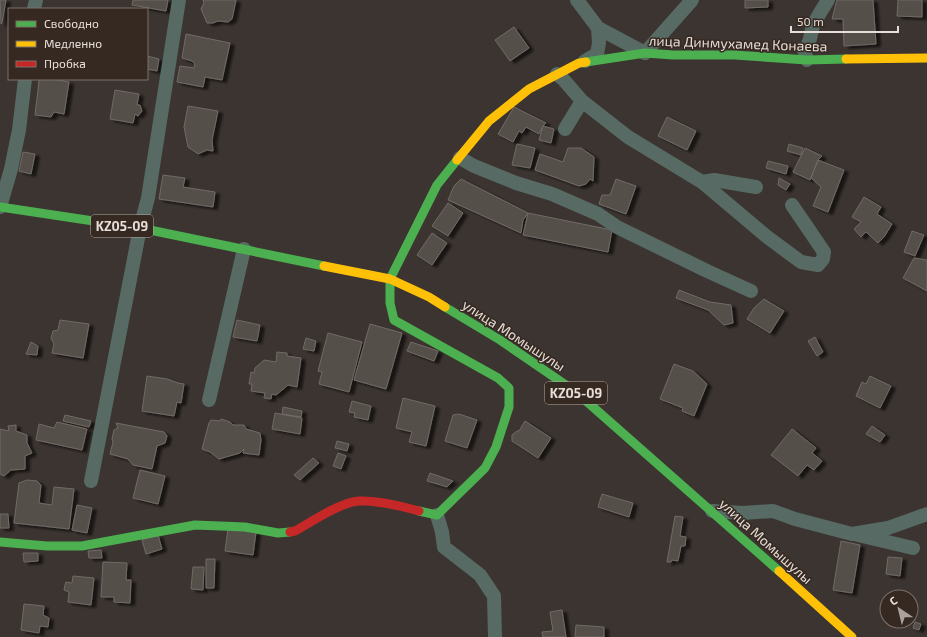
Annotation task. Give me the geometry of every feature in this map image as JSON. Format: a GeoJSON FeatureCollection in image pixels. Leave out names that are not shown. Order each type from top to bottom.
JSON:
{"type":"FeatureCollection","features":[{"type":"Feature","properties":{"kind":"street"},"geometry":{"type":"LineString","coordinates":[[91,481],[140,228],[148,198],[179,0]]}},
{"type":"Feature","properties":{"kind":"street"},"geometry":{"type":"LineString","coordinates":[[577,0],[598,28],[645,53],[692,0]]}},
{"type":"Feature","properties":{"kind":"street"},"geometry":{"type":"LineString","coordinates":[[807,60],[804,50],[808,46],[812,27],[828,0]]}},
{"type":"Feature","properties":{"kind":"street"},"geometry":{"type":"LineString","coordinates":[[579,64],[597,54],[599,42],[598,28]]}},
{"type":"Feature","properties":{"kind":"street","name":"лица Динмухамед Конаева"},"geometry":{"type":"LineString","coordinates":[[390,279],[438,185],[490,121],[529,89],[579,64],[645,53],[672,56],[735,54],[807,60],[927,58]]}},
{"type":"Feature","properties":{"kind":"street"},"geometry":{"type":"LineString","coordinates":[[557,74],[582,101],[628,138],[702,182],[766,236],[801,262],[818,265],[823,259],[824,252],[792,205]]}},
{"type":"Feature","properties":{"kind":"street"},"geometry":{"type":"LineString","coordinates":[[0,207],[11,169],[19,130],[25,80]]}},
{"type":"Feature","properties":{"kind":"street"},"geometry":{"type":"LineString","coordinates":[[565,129],[582,101]]}},
{"type":"Feature","properties":{"kind":"street"},"geometry":{"type":"LineString","coordinates":[[460,158],[474,166],[516,183],[552,194],[598,214],[617,227],[707,271],[752,291]]}},
{"type":"Feature","properties":{"kind":"street"},"geometry":{"type":"LineString","coordinates":[[702,182],[714,180],[756,187]]}},
{"type":"Feature","properties":{"kind":"street","name":"KZ05-09"},"geometry":{"type":"LineString","coordinates":[[0,207],[140,228],[244,249]]}},
{"type":"Feature","properties":{"kind":"street"},"geometry":{"type":"LineString","coordinates":[[209,400],[244,249]]}},
{"type":"Feature","properties":{"kind":"street","name":"улица Момышулы"},"geometry":{"type":"LineString","coordinates":[[244,249],[390,279],[429,297],[500,340],[576,392],[712,511],[852,637]]}},
{"type":"Feature","properties":{"kind":"street"},"geometry":{"type":"LineString","coordinates":[[390,279],[390,303],[394,320],[498,378],[509,388],[509,407],[496,447],[485,468],[437,515]]}},
{"type":"Feature","properties":{"kind":"street"},"geometry":{"type":"LineString","coordinates":[[0,542],[47,546],[82,546],[195,525],[245,527],[278,533],[295,531],[339,507],[358,501],[392,504],[437,515]]}},
{"type":"Feature","properties":{"kind":"street"},"geometry":{"type":"LineString","coordinates":[[712,511],[743,513],[773,510],[795,519],[913,548]]}},
{"type":"Feature","properties":{"kind":"street"},"geometry":{"type":"LineString","coordinates":[[852,534],[888,528],[927,514]]}},
{"type":"Feature","properties":{"kind":"street"},"geometry":{"type":"LineString","coordinates":[[437,515],[442,532],[444,547],[480,575],[494,596],[495,637]]}},
{"type":"Feature","properties":{"kind":"building"},"geometry":{"type":"Polygon","coordinates":[[[0,0],[6,0],[1,24],[0,0]]]}},
{"type":"Feature","properties":{"kind":"building"},"geometry":{"type":"Polygon","coordinates":[[[133,0],[168,0],[166,11],[132,5],[133,0]]]}},
{"type":"Feature","properties":{"kind":"building"},"geometry":{"type":"Polygon","coordinates":[[[203,0],[236,0],[232,19],[228,22],[218,21],[207,23],[201,9],[204,3],[203,0]]]}},
{"type":"Feature","properties":{"kind":"building"},"geometry":{"type":"Polygon","coordinates":[[[745,0],[768,0],[768,7],[745,8],[745,0]]]}},
{"type":"Feature","properties":{"kind":"building"},"geometry":{"type":"Polygon","coordinates":[[[837,0],[873,0],[876,44],[844,46],[843,19],[832,19],[837,0]]]}},
{"type":"Feature","properties":{"kind":"building"},"geometry":{"type":"Polygon","coordinates":[[[898,0],[922,0],[922,17],[897,16],[898,0]]]}},
{"type":"Feature","properties":{"kind":"building"},"geometry":{"type":"Polygon","coordinates":[[[514,27],[529,48],[510,61],[495,40],[514,27]]]}},
{"type":"Feature","properties":{"kind":"building"},"geometry":{"type":"Polygon","coordinates":[[[186,34],[230,43],[222,80],[205,77],[203,87],[177,82],[180,66],[194,68],[195,64],[192,61],[182,58],[186,34]]]}},
{"type":"Feature","properties":{"kind":"building"},"geometry":{"type":"Polygon","coordinates":[[[148,56],[159,59],[157,71],[148,69],[148,56]]]}},
{"type":"Feature","properties":{"kind":"building"},"geometry":{"type":"Polygon","coordinates":[[[58,80],[69,82],[64,114],[54,112],[51,117],[35,115],[39,81],[58,80]]]}},
{"type":"Feature","properties":{"kind":"building"},"geometry":{"type":"Polygon","coordinates":[[[115,90],[139,94],[137,105],[140,105],[142,111],[138,116],[135,114],[133,123],[110,119],[115,90]]]}},
{"type":"Feature","properties":{"kind":"building"},"geometry":{"type":"Polygon","coordinates":[[[188,106],[218,111],[212,140],[213,151],[207,150],[198,154],[188,147],[184,127],[188,106]]]}},
{"type":"Feature","properties":{"kind":"building"},"geometry":{"type":"Polygon","coordinates":[[[514,107],[546,123],[539,134],[526,127],[522,133],[519,131],[513,142],[498,134],[514,107]]]}},
{"type":"Feature","properties":{"kind":"building"},"geometry":{"type":"Polygon","coordinates":[[[667,117],[696,131],[687,150],[658,136],[667,117]]]}},
{"type":"Feature","properties":{"kind":"building"},"geometry":{"type":"Polygon","coordinates":[[[543,126],[554,129],[551,143],[539,140],[543,126]]]}},
{"type":"Feature","properties":{"kind":"building"},"geometry":{"type":"Polygon","coordinates":[[[517,144],[535,148],[530,168],[512,165],[517,144]]]}},
{"type":"Feature","properties":{"kind":"building"},"geometry":{"type":"Polygon","coordinates":[[[789,144],[803,148],[801,155],[787,151],[789,144]]]}},
{"type":"Feature","properties":{"kind":"building"},"geometry":{"type":"Polygon","coordinates":[[[568,148],[581,148],[594,157],[593,181],[590,179],[586,184],[579,186],[535,170],[540,154],[563,162],[568,148]]]}},
{"type":"Feature","properties":{"kind":"building"},"geometry":{"type":"Polygon","coordinates":[[[805,148],[822,156],[818,160],[810,180],[793,172],[805,148]]]}},
{"type":"Feature","properties":{"kind":"building"},"geometry":{"type":"Polygon","coordinates":[[[23,152],[35,154],[31,174],[19,171],[23,152]]]}},
{"type":"Feature","properties":{"kind":"building"},"geometry":{"type":"Polygon","coordinates":[[[818,160],[844,170],[828,212],[813,206],[821,187],[811,178],[818,160]]]}},
{"type":"Feature","properties":{"kind":"building"},"geometry":{"type":"Polygon","coordinates":[[[768,161],[788,166],[786,174],[766,168],[768,161]]]}},
{"type":"Feature","properties":{"kind":"building"},"geometry":{"type":"Polygon","coordinates":[[[163,175],[185,178],[183,187],[215,192],[213,207],[159,199],[163,175]]]}},
{"type":"Feature","properties":{"kind":"building"},"geometry":{"type":"Polygon","coordinates":[[[779,178],[790,184],[786,190],[778,185],[779,178]]]}},
{"type":"Feature","properties":{"kind":"building"},"geometry":{"type":"Polygon","coordinates":[[[461,179],[528,213],[523,220],[521,233],[448,200],[454,186],[461,179]]]}},
{"type":"Feature","properties":{"kind":"building"},"geometry":{"type":"Polygon","coordinates":[[[616,179],[636,186],[626,214],[599,204],[602,195],[610,195],[616,179]]]}},
{"type":"Feature","properties":{"kind":"building"},"geometry":{"type":"Polygon","coordinates":[[[864,197],[881,207],[877,214],[892,224],[884,237],[878,243],[866,232],[861,237],[854,229],[861,222],[852,217],[864,197]]]}},
{"type":"Feature","properties":{"kind":"building"},"geometry":{"type":"Polygon","coordinates":[[[448,203],[463,213],[448,236],[432,226],[448,203]]]}},
{"type":"Feature","properties":{"kind":"building"},"geometry":{"type":"Polygon","coordinates":[[[528,213],[612,230],[608,252],[523,235],[528,213]]]}},
{"type":"Feature","properties":{"kind":"building"},"geometry":{"type":"Polygon","coordinates":[[[912,231],[924,235],[915,256],[904,252],[912,231]]]}},
{"type":"Feature","properties":{"kind":"building"},"geometry":{"type":"Polygon","coordinates":[[[432,233],[447,243],[432,265],[417,255],[432,233]]]}},
{"type":"Feature","properties":{"kind":"building"},"geometry":{"type":"Polygon","coordinates":[[[914,258],[927,260],[927,291],[903,278],[914,258]]]}},
{"type":"Feature","properties":{"kind":"building"},"geometry":{"type":"Polygon","coordinates":[[[679,290],[710,302],[731,305],[733,323],[724,325],[708,310],[676,298],[679,290]]]}},
{"type":"Feature","properties":{"kind":"building"},"geometry":{"type":"Polygon","coordinates":[[[764,299],[784,311],[770,333],[747,319],[754,308],[764,299]]]}},
{"type":"Feature","properties":{"kind":"building"},"geometry":{"type":"Polygon","coordinates":[[[60,320],[89,324],[83,358],[52,353],[54,344],[51,338],[53,331],[58,330],[60,320]]]}},
{"type":"Feature","properties":{"kind":"building"},"geometry":{"type":"Polygon","coordinates":[[[237,320],[260,325],[257,341],[233,337],[237,320]]]}},
{"type":"Feature","properties":{"kind":"building"},"geometry":{"type":"Polygon","coordinates":[[[370,324],[402,333],[386,389],[354,380],[370,324]]]}},
{"type":"Feature","properties":{"kind":"building"},"geometry":{"type":"Polygon","coordinates":[[[328,333],[362,342],[349,392],[319,384],[322,372],[318,371],[328,333]]]}},
{"type":"Feature","properties":{"kind":"building"},"geometry":{"type":"Polygon","coordinates":[[[815,337],[823,352],[817,356],[808,341],[815,337]]]}},
{"type":"Feature","properties":{"kind":"building"},"geometry":{"type":"Polygon","coordinates":[[[306,338],[316,341],[314,351],[303,349],[306,338]]]}},
{"type":"Feature","properties":{"kind":"building"},"geometry":{"type":"Polygon","coordinates":[[[31,342],[38,346],[37,355],[26,354],[31,342]]]}},
{"type":"Feature","properties":{"kind":"building"},"geometry":{"type":"Polygon","coordinates":[[[411,342],[438,351],[434,361],[407,351],[411,342]]]}},
{"type":"Feature","properties":{"kind":"building"},"geometry":{"type":"Polygon","coordinates":[[[277,352],[287,353],[287,356],[301,358],[297,387],[288,385],[276,395],[272,394],[271,399],[264,398],[265,393],[251,391],[252,384],[249,384],[251,372],[254,373],[255,368],[264,360],[276,362],[277,352]]]}},
{"type":"Feature","properties":{"kind":"building"},"geometry":{"type":"Polygon","coordinates":[[[674,364],[693,371],[707,384],[694,416],[682,411],[683,408],[660,399],[674,364]]]}},
{"type":"Feature","properties":{"kind":"building"},"geometry":{"type":"Polygon","coordinates":[[[147,376],[167,379],[184,384],[181,403],[177,402],[174,416],[142,411],[147,376]]]}},
{"type":"Feature","properties":{"kind":"building"},"geometry":{"type":"Polygon","coordinates":[[[870,376],[891,386],[880,408],[856,396],[862,382],[866,384],[870,376]]]}},
{"type":"Feature","properties":{"kind":"building"},"geometry":{"type":"Polygon","coordinates":[[[403,398],[435,406],[426,446],[409,442],[412,432],[396,428],[403,398]]]}},
{"type":"Feature","properties":{"kind":"building"},"geometry":{"type":"Polygon","coordinates":[[[352,401],[371,406],[368,420],[354,417],[355,413],[349,412],[352,401]]]}},
{"type":"Feature","properties":{"kind":"building"},"geometry":{"type":"Polygon","coordinates":[[[283,407],[302,411],[301,417],[282,414],[283,407]]]}},
{"type":"Feature","properties":{"kind":"building"},"geometry":{"type":"Polygon","coordinates":[[[275,413],[302,418],[300,434],[272,429],[275,413]]]}},
{"type":"Feature","properties":{"kind":"building"},"geometry":{"type":"Polygon","coordinates":[[[459,414],[477,420],[467,448],[445,441],[453,415],[459,414]]]}},
{"type":"Feature","properties":{"kind":"building"},"geometry":{"type":"Polygon","coordinates":[[[65,415],[91,421],[89,427],[63,421],[65,415]]]}},
{"type":"Feature","properties":{"kind":"building"},"geometry":{"type":"Polygon","coordinates":[[[221,419],[230,422],[233,425],[244,425],[246,429],[260,433],[261,440],[259,455],[243,453],[244,449],[240,453],[219,459],[210,452],[202,449],[209,423],[211,420],[220,421],[221,419]]]}},
{"type":"Feature","properties":{"kind":"building"},"geometry":{"type":"Polygon","coordinates":[[[525,421],[551,438],[538,458],[512,441],[512,435],[519,431],[525,421]]]}},
{"type":"Feature","properties":{"kind":"building"},"geometry":{"type":"Polygon","coordinates":[[[57,422],[87,429],[82,450],[36,440],[39,424],[54,428],[57,422]]]}},
{"type":"Feature","properties":{"kind":"building"},"geometry":{"type":"Polygon","coordinates":[[[116,423],[164,432],[167,436],[165,443],[157,446],[152,469],[133,465],[128,459],[110,454],[114,430],[118,428],[116,423]]]}},
{"type":"Feature","properties":{"kind":"building"},"geometry":{"type":"Polygon","coordinates":[[[16,425],[16,431],[27,435],[27,443],[32,453],[25,456],[25,469],[11,470],[4,476],[0,474],[0,429],[9,431],[8,426],[16,425]]]}},
{"type":"Feature","properties":{"kind":"building"},"geometry":{"type":"Polygon","coordinates":[[[872,426],[885,435],[880,442],[866,434],[872,426]]]}},
{"type":"Feature","properties":{"kind":"building"},"geometry":{"type":"Polygon","coordinates":[[[792,429],[816,448],[812,453],[822,461],[814,470],[807,465],[798,476],[771,455],[792,429]]]}},
{"type":"Feature","properties":{"kind":"building"},"geometry":{"type":"Polygon","coordinates":[[[337,441],[349,444],[347,451],[335,448],[337,441]]]}},
{"type":"Feature","properties":{"kind":"building"},"geometry":{"type":"Polygon","coordinates":[[[338,453],[346,456],[341,469],[333,466],[338,453]]]}},
{"type":"Feature","properties":{"kind":"building"},"geometry":{"type":"Polygon","coordinates":[[[313,458],[319,463],[300,480],[294,475],[313,458]]]}},
{"type":"Feature","properties":{"kind":"building"},"geometry":{"type":"Polygon","coordinates":[[[140,470],[165,476],[158,504],[133,498],[140,470]]]}},
{"type":"Feature","properties":{"kind":"building"},"geometry":{"type":"Polygon","coordinates":[[[430,473],[453,481],[447,487],[427,481],[430,473]]]}},
{"type":"Feature","properties":{"kind":"building"},"geometry":{"type":"Polygon","coordinates":[[[27,480],[37,481],[41,485],[39,503],[52,505],[54,487],[74,489],[69,529],[14,523],[19,483],[27,480]]]}},
{"type":"Feature","properties":{"kind":"building"},"geometry":{"type":"Polygon","coordinates":[[[602,494],[633,503],[629,517],[598,507],[602,494]]]}},
{"type":"Feature","properties":{"kind":"building"},"geometry":{"type":"Polygon","coordinates":[[[77,505],[92,508],[87,533],[72,530],[77,505]]]}},
{"type":"Feature","properties":{"kind":"building"},"geometry":{"type":"Polygon","coordinates":[[[0,514],[8,514],[9,528],[0,528],[0,514]]]}},
{"type":"Feature","properties":{"kind":"building"},"geometry":{"type":"Polygon","coordinates":[[[675,516],[683,517],[680,536],[686,537],[685,546],[681,546],[678,561],[672,560],[671,562],[667,562],[675,516]]]}},
{"type":"Feature","properties":{"kind":"building"},"geometry":{"type":"Polygon","coordinates":[[[228,529],[256,532],[253,555],[225,551],[228,529]]]}},
{"type":"Feature","properties":{"kind":"building"},"geometry":{"type":"Polygon","coordinates":[[[158,535],[162,549],[146,554],[142,540],[158,535]]]}},
{"type":"Feature","properties":{"kind":"building"},"geometry":{"type":"Polygon","coordinates":[[[841,541],[860,545],[852,593],[833,590],[841,541]]]}},
{"type":"Feature","properties":{"kind":"building"},"geometry":{"type":"Polygon","coordinates":[[[101,550],[102,558],[89,558],[88,551],[101,550]]]}},
{"type":"Feature","properties":{"kind":"building"},"geometry":{"type":"Polygon","coordinates":[[[23,553],[38,553],[38,561],[24,562],[23,553]]]}},
{"type":"Feature","properties":{"kind":"building"},"geometry":{"type":"Polygon","coordinates":[[[888,557],[902,558],[900,576],[886,574],[888,557]]]}},
{"type":"Feature","properties":{"kind":"building"},"geometry":{"type":"Polygon","coordinates":[[[206,559],[215,559],[214,588],[206,588],[206,559]]]}},
{"type":"Feature","properties":{"kind":"building"},"geometry":{"type":"Polygon","coordinates":[[[103,562],[127,563],[126,580],[131,580],[130,603],[114,602],[114,597],[101,597],[103,562]]]}},
{"type":"Feature","properties":{"kind":"building"},"geometry":{"type":"Polygon","coordinates":[[[193,567],[204,567],[203,590],[191,589],[193,567]]]}},
{"type":"Feature","properties":{"kind":"building"},"geometry":{"type":"Polygon","coordinates":[[[73,576],[94,578],[91,605],[68,602],[69,592],[64,590],[66,582],[72,583],[73,576]]]}},
{"type":"Feature","properties":{"kind":"building"},"geometry":{"type":"Polygon","coordinates":[[[24,604],[44,606],[43,615],[49,618],[48,627],[40,626],[39,633],[21,630],[24,604]]]}},
{"type":"Feature","properties":{"kind":"building"},"geometry":{"type":"Polygon","coordinates":[[[562,610],[566,637],[543,637],[542,632],[553,631],[550,612],[562,610]]]}},
{"type":"Feature","properties":{"kind":"building"},"geometry":{"type":"Polygon","coordinates":[[[576,625],[604,627],[604,637],[575,637],[576,625]]]}},
{"type":"Feature","properties":{"kind":"traffic: fast"},"geometry":{"type":"LineString","coordinates":[[586,62],[645,53],[673,55],[735,55],[807,60],[846,59]]}},
{"type":"Feature","properties":{"kind":"traffic: fast"},"geometry":{"type":"LineString","coordinates":[[419,511],[437,515],[485,468],[496,447],[509,407],[509,388],[498,378],[394,320],[390,303],[390,279],[437,185],[457,160]]}},
{"type":"Feature","properties":{"kind":"traffic: fast"},"geometry":{"type":"LineString","coordinates":[[0,207],[140,228],[324,266]]}},
{"type":"Feature","properties":{"kind":"traffic: fast"},"geometry":{"type":"LineString","coordinates":[[445,307],[500,340],[576,392],[779,571]]}},
{"type":"Feature","properties":{"kind":"traffic: fast"},"geometry":{"type":"LineString","coordinates":[[0,542],[47,546],[82,546],[195,525],[245,527],[278,533],[290,532]]}},
{"type":"Feature","properties":{"kind":"traffic: slow"},"geometry":{"type":"LineString","coordinates":[[846,59],[927,58]]}},
{"type":"Feature","properties":{"kind":"traffic: slow"},"geometry":{"type":"LineString","coordinates":[[457,160],[489,121],[529,89],[579,63],[586,62]]}},
{"type":"Feature","properties":{"kind":"traffic: slow"},"geometry":{"type":"LineString","coordinates":[[324,266],[390,279],[429,297],[445,307]]}},
{"type":"Feature","properties":{"kind":"traffic: slow"},"geometry":{"type":"LineString","coordinates":[[779,571],[852,637]]}},
{"type":"Feature","properties":{"kind":"traffic: jam"},"geometry":{"type":"LineString","coordinates":[[290,532],[295,531],[335,509],[352,502],[381,502],[419,511]]}}]}
